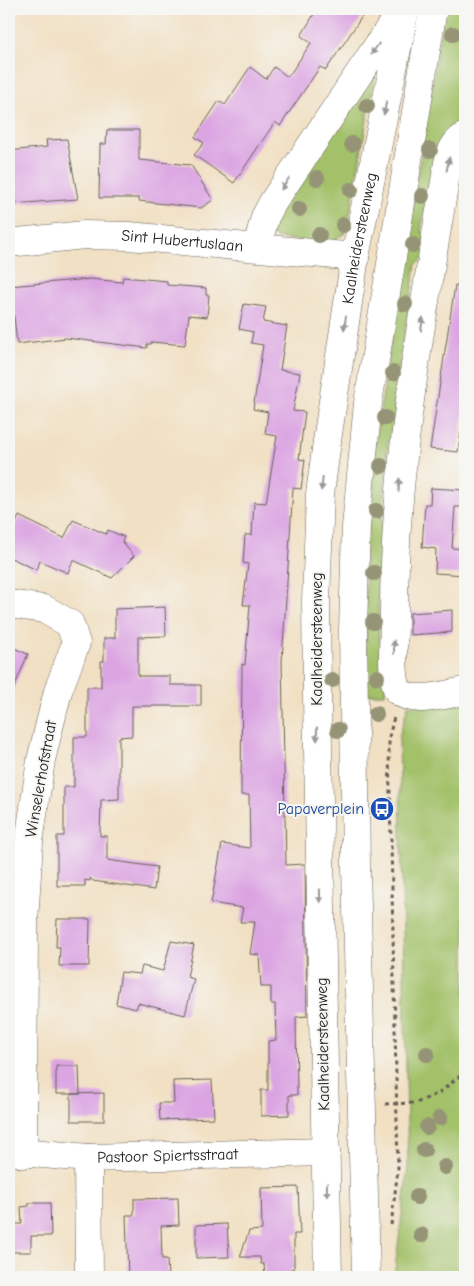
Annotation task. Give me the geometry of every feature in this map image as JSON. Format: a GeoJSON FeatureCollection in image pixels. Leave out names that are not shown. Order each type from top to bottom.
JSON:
{"type":"FeatureCollection","features":[{"type":"Feature","properties":{"kind":"street","name":"Kaalheidersteenweg"},"geometry":{"type":"LineString","coordinates":[[258,247],[265,217],[273,202],[404,9]]}},
{"type":"Feature","properties":{"kind":"street","name":"Kaalheidersteenweg"},"geometry":{"type":"LineString","coordinates":[[328,1277],[319,868],[316,600],[320,494],[355,257],[404,9]]}},
{"type":"Feature","properties":{"kind":"street"},"geometry":{"type":"LineString","coordinates":[[366,1277],[356,867],[353,630],[356,527],[371,386],[433,9]]}},
{"type":"Feature","properties":{"kind":"street"},"geometry":{"type":"LineString","coordinates":[[465,136],[458,140],[451,151],[448,163],[408,409],[395,541],[394,656],[395,684],[402,694],[418,698],[465,691]]}},
{"type":"Feature","properties":{"kind":"street","name":"Sint Hubertuslaan"},"geometry":{"type":"LineString","coordinates":[[9,242],[84,235],[129,236],[355,257]]}},
{"type":"Feature","properties":{"kind":"street","name":"Winselerhofstraat"},"geometry":{"type":"LineString","coordinates":[[9,604],[44,609],[70,624],[76,643],[58,691],[41,760],[16,919],[16,1152]]}},
{"type":"Feature","properties":{"kind":"street","name":"Pastoor Spiertsstraat"},"geometry":{"type":"LineString","coordinates":[[16,1152],[88,1158],[326,1152]]}},
{"type":"Feature","properties":{"kind":"street"},"geometry":{"type":"LineString","coordinates":[[88,1158],[89,1277]]}},
{"type":"Feature","properties":{"kind":"path"},"geometry":{"type":"LineString","coordinates":[[391,1229],[398,1168],[389,737],[402,694]]}},
{"type":"Feature","properties":{"kind":"path"},"geometry":{"type":"LineString","coordinates":[[396,1104],[416,1103],[431,1096],[465,1072]]}},
{"type":"Feature","properties":{"kind":"green space"},"geometry":{"type":"Polygon","coordinates":[[[444,9],[465,9],[465,127],[435,150],[421,231],[429,241],[426,257],[416,264],[393,404],[401,414],[398,433],[388,441],[379,562],[387,572],[387,588],[378,597],[379,640],[388,649],[385,694],[367,694],[365,553],[373,456],[444,9]]]}},
{"type":"Feature","properties":{"kind":"green space"},"geometry":{"type":"Polygon","coordinates":[[[368,74],[375,76],[348,225],[344,234],[336,238],[338,246],[276,238],[272,234],[271,222],[368,74]]]}},
{"type":"Feature","properties":{"kind":"green space"},"geometry":{"type":"Polygon","coordinates":[[[465,701],[465,1277],[394,1277],[408,1168],[399,737],[408,706],[465,701]]]}},
{"type":"Feature","properties":{"kind":"building"},"geometry":{"type":"Polygon","coordinates":[[[317,9],[367,9],[326,70],[320,67],[280,126],[275,122],[234,183],[194,155],[204,143],[195,137],[219,101],[225,105],[250,67],[266,79],[274,67],[288,77],[311,43],[301,36],[317,9]]]}},
{"type":"Feature","properties":{"kind":"building"},"geometry":{"type":"Polygon","coordinates":[[[107,130],[139,130],[139,160],[191,165],[213,200],[201,208],[139,201],[139,198],[99,198],[100,144],[106,144],[107,130]]]}},
{"type":"Feature","properties":{"kind":"building"},"geometry":{"type":"Polygon","coordinates":[[[67,139],[78,199],[12,204],[9,151],[47,147],[46,140],[67,139]]]}},
{"type":"Feature","properties":{"kind":"building"},"geometry":{"type":"Polygon","coordinates":[[[123,277],[167,281],[167,285],[206,288],[206,295],[209,295],[207,317],[189,315],[185,345],[151,342],[151,344],[147,344],[147,348],[66,338],[17,344],[14,316],[9,316],[9,286],[90,279],[122,282],[123,277]]]}},
{"type":"Feature","properties":{"kind":"building"},"geometry":{"type":"Polygon","coordinates":[[[455,285],[465,286],[465,406],[458,452],[430,449],[455,285]]]}},
{"type":"Feature","properties":{"kind":"building"},"geometry":{"type":"Polygon","coordinates":[[[244,304],[266,307],[263,322],[287,326],[280,370],[300,373],[293,411],[305,412],[299,459],[305,460],[301,489],[293,488],[282,661],[286,865],[305,864],[307,1016],[296,1017],[297,1095],[289,1095],[289,1115],[261,1116],[261,1090],[268,1090],[268,1041],[276,1040],[275,1004],[271,1004],[271,987],[261,987],[259,955],[250,954],[255,922],[240,922],[243,908],[211,903],[222,844],[250,848],[249,795],[241,795],[242,664],[245,665],[250,605],[243,605],[248,564],[243,563],[245,535],[252,535],[254,502],[266,503],[277,436],[265,434],[268,412],[253,409],[263,345],[251,343],[253,332],[239,329],[244,304]]]}},
{"type":"Feature","properties":{"kind":"building"},"geometry":{"type":"Polygon","coordinates":[[[431,488],[465,490],[465,507],[455,507],[452,548],[465,549],[465,575],[435,573],[436,549],[422,547],[425,504],[430,504],[431,488]]]}},
{"type":"Feature","properties":{"kind":"building"},"geometry":{"type":"Polygon","coordinates":[[[19,516],[64,538],[73,520],[106,534],[108,530],[124,537],[122,542],[134,556],[112,578],[73,560],[68,573],[40,561],[37,570],[9,557],[9,539],[19,516]]]}},
{"type":"Feature","properties":{"kind":"building"},"geometry":{"type":"Polygon","coordinates":[[[165,607],[166,636],[138,637],[138,676],[170,676],[170,685],[201,685],[201,706],[132,706],[132,736],[119,737],[119,799],[101,800],[100,836],[107,836],[107,860],[157,867],[154,890],[93,881],[90,878],[90,881],[85,880],[85,886],[57,886],[57,836],[64,836],[64,787],[74,787],[74,737],[87,737],[87,687],[101,687],[101,661],[104,661],[104,638],[115,638],[115,609],[165,607]]]}},
{"type":"Feature","properties":{"kind":"building"},"geometry":{"type":"Polygon","coordinates":[[[452,610],[452,632],[410,635],[410,613],[452,610]]]}},
{"type":"Feature","properties":{"kind":"building"},"geometry":{"type":"Polygon","coordinates":[[[9,646],[28,654],[9,700],[9,646]]]}},
{"type":"Feature","properties":{"kind":"building"},"geometry":{"type":"Polygon","coordinates":[[[57,919],[90,919],[89,966],[59,966],[60,947],[56,947],[57,919]]]}},
{"type":"Feature","properties":{"kind":"building"},"geometry":{"type":"Polygon","coordinates":[[[171,941],[194,945],[187,977],[194,979],[185,1015],[138,1003],[136,1009],[116,1004],[121,972],[140,974],[142,966],[163,971],[171,941]]]}},
{"type":"Feature","properties":{"kind":"building"},"geometry":{"type":"Polygon","coordinates":[[[56,1066],[79,1066],[80,1094],[56,1094],[56,1066]]]}},
{"type":"Feature","properties":{"kind":"building"},"geometry":{"type":"Polygon","coordinates":[[[212,1080],[214,1118],[160,1120],[159,1103],[174,1103],[173,1081],[212,1080]]]}},
{"type":"Feature","properties":{"kind":"building"},"geometry":{"type":"Polygon","coordinates":[[[104,1093],[104,1121],[71,1121],[71,1094],[104,1093]]]}},
{"type":"Feature","properties":{"kind":"building"},"geometry":{"type":"Polygon","coordinates":[[[298,1187],[300,1234],[294,1234],[294,1268],[291,1269],[291,1277],[265,1277],[264,1264],[261,1264],[260,1257],[240,1257],[249,1231],[262,1230],[261,1188],[298,1187]]]}},
{"type":"Feature","properties":{"kind":"building"},"geometry":{"type":"Polygon","coordinates":[[[178,1198],[179,1225],[161,1226],[162,1259],[167,1259],[168,1277],[128,1277],[126,1215],[134,1215],[134,1199],[178,1198]]]}},
{"type":"Feature","properties":{"kind":"building"},"geometry":{"type":"Polygon","coordinates":[[[29,1203],[50,1203],[51,1236],[31,1236],[31,1252],[12,1252],[11,1224],[22,1224],[21,1207],[29,1206],[29,1203]]]}},
{"type":"Feature","properties":{"kind":"building"},"geometry":{"type":"Polygon","coordinates":[[[227,1224],[229,1257],[196,1258],[196,1225],[227,1224]]]}},
{"type":"Feature","properties":{"kind":"place","name":"Papaverplein"},"geometry":{"type":"Point","coordinates":[382,809]}}]}
